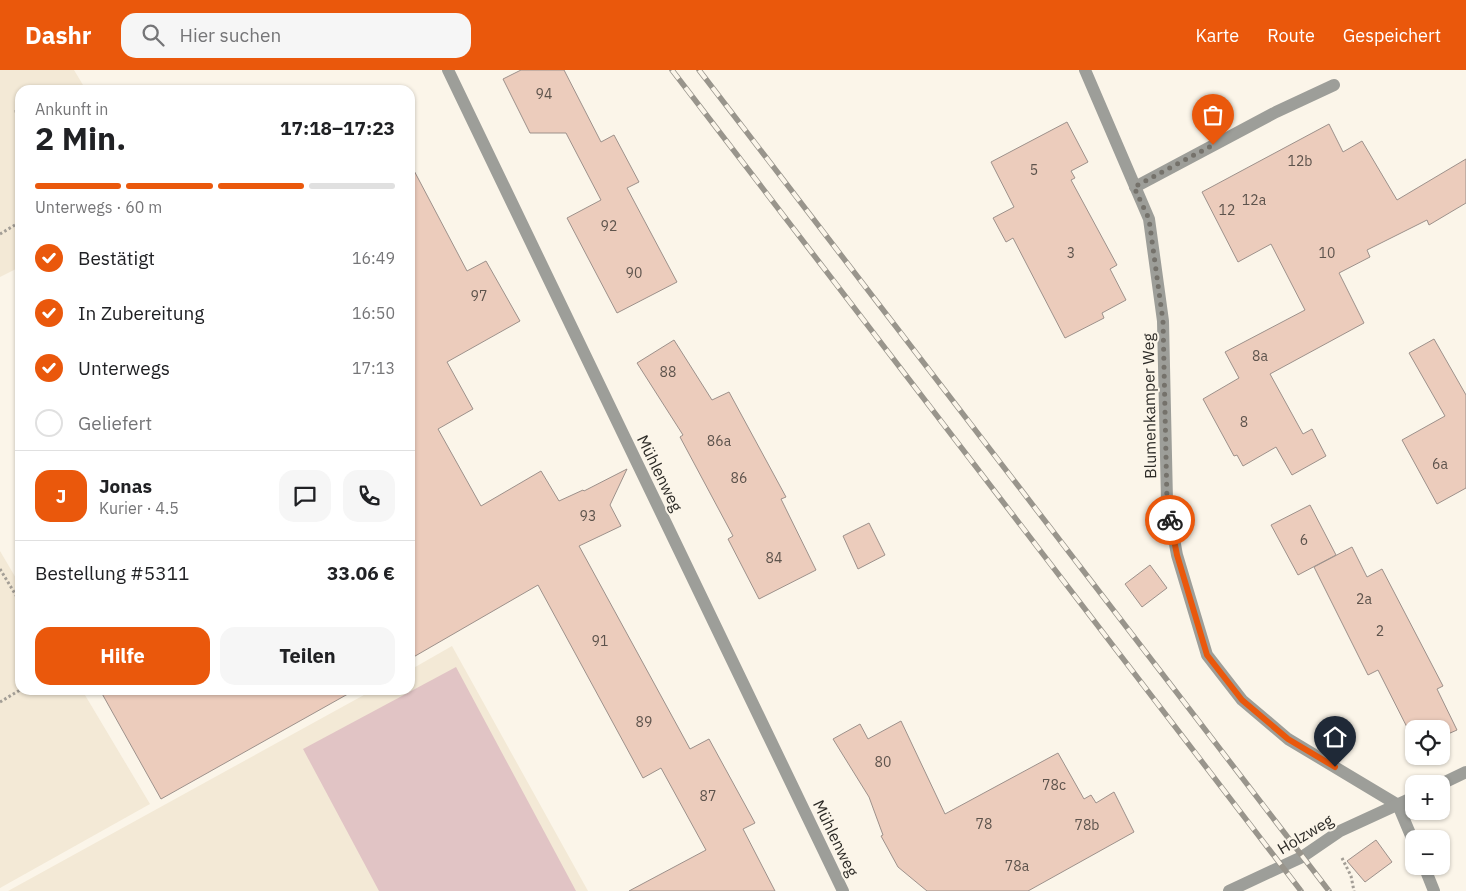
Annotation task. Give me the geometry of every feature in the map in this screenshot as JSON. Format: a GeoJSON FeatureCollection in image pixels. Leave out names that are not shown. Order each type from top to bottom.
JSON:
{"type":"FeatureCollection","features":[{"type":"Feature","properties":{"kind":"street","name":"Mühlenweg"},"geometry":{"type":"LineString","coordinates":[[448,70],[843,891]]}},
{"type":"Feature","properties":{"kind":"street","name":"Blumenkamper Weg"},"geometry":{"type":"LineString","coordinates":[[1085,70],[1149,219],[1163,321],[1167,501],[1177,555],[1207,655],[1242,700],[1288,739],[1398,805]]}},
{"type":"Feature","properties":{"kind":"street"},"geometry":{"type":"LineString","coordinates":[[1134,187],[1276,112],[1334,85]]}},
{"type":"Feature","properties":{"kind":"street"},"geometry":{"type":"LineString","coordinates":[[1450,780],[1466,772]]}},
{"type":"Feature","properties":{"kind":"street","name":"Holzweg"},"geometry":{"type":"LineString","coordinates":[[1229,891],[1302,857],[1340,831],[1405,802]]}},
{"type":"Feature","properties":{"kind":"street"},"geometry":{"type":"LineString","coordinates":[[1398,805],[1409,830]]}},
{"type":"Feature","properties":{"kind":"street"},"geometry":{"type":"LineString","coordinates":[[1428,875],[1434,891]]}},
{"type":"Feature","properties":{"kind":"path"},"geometry":{"type":"LineString","coordinates":[[0,234],[15,225]]}},
{"type":"Feature","properties":{"kind":"path"},"geometry":{"type":"LineString","coordinates":[[0,569],[15,594]]}},
{"type":"Feature","properties":{"kind":"path"},"geometry":{"type":"LineString","coordinates":[[0,702],[15,693]]}},
{"type":"Feature","properties":{"kind":"path"},"geometry":{"type":"LineString","coordinates":[[1340,831],[1339,854],[1351,876],[1354,891]]}},
{"type":"Feature","properties":{"kind":"shaded area"},"geometry":{"type":"Polygon","coordinates":[[[0,70],[74,70],[83,85],[15,85],[15,270],[0,277],[0,70]]]}},
{"type":"Feature","properties":{"kind":"shaded area"},"geometry":{"type":"Polygon","coordinates":[[[0,551],[15,576],[15,695],[85,695],[150,804],[0,888],[0,551]]]}},
{"type":"Feature","properties":{"kind":"shaded area"},"geometry":{"type":"Polygon","coordinates":[[[452,646],[588,891],[8,891],[364,695],[415,695],[415,667],[452,646]]]}},
{"type":"Feature","properties":{"kind":"shaded area"},"geometry":{"type":"Polygon","coordinates":[[[456,667],[576,891],[379,891],[303,749],[404,695],[415,695],[415,689],[456,667]]]}},
{"type":"Feature","properties":{"kind":"building"},"geometry":{"type":"Polygon","coordinates":[[[521,70],[564,70],[601,142],[614,135],[639,182],[627,188],[677,282],[617,313],[567,218],[601,200],[566,133],[530,133],[503,79],[521,70]]]}},
{"type":"Feature","properties":{"kind":"building"},"geometry":{"type":"Polygon","coordinates":[[[1067,122],[1088,162],[1071,171],[1075,178],[1071,180],[1117,265],[1110,269],[1126,300],[1102,313],[1104,318],[1065,338],[1013,238],[1006,242],[993,218],[1014,207],[991,162],[1067,122]]]}},
{"type":"Feature","properties":{"kind":"building"},"geometry":{"type":"Polygon","coordinates":[[[1329,124],[1343,152],[1362,141],[1397,200],[1466,159],[1466,203],[1429,225],[1427,220],[1367,250],[1370,257],[1339,273],[1364,323],[1270,374],[1303,434],[1312,429],[1326,456],[1292,475],[1276,447],[1243,466],[1237,455],[1234,456],[1203,399],[1239,378],[1225,352],[1305,310],[1271,244],[1238,262],[1202,192],[1329,124]]]}},
{"type":"Feature","properties":{"kind":"building"},"geometry":{"type":"Polygon","coordinates":[[[415,172],[467,271],[486,261],[520,321],[447,362],[473,409],[438,429],[481,506],[541,471],[559,501],[584,491],[627,469],[610,505],[621,526],[579,546],[690,749],[709,739],[755,823],[743,829],[775,891],[629,891],[706,850],[661,768],[643,778],[538,585],[415,656],[415,172]]]}},
{"type":"Feature","properties":{"kind":"building"},"geometry":{"type":"Polygon","coordinates":[[[1434,339],[1466,395],[1466,488],[1437,504],[1402,440],[1445,416],[1409,353],[1434,339]]]}},
{"type":"Feature","properties":{"kind":"building"},"geometry":{"type":"Polygon","coordinates":[[[674,340],[712,400],[729,392],[786,497],[781,499],[816,570],[759,599],[728,539],[733,536],[680,437],[683,435],[637,363],[674,340]]]}},
{"type":"Feature","properties":{"kind":"building"},"geometry":{"type":"Polygon","coordinates":[[[1310,505],[1336,555],[1298,575],[1271,525],[1310,505]]]}},
{"type":"Feature","properties":{"kind":"building"},"geometry":{"type":"Polygon","coordinates":[[[869,523],[885,555],[858,569],[843,536],[869,523]]]}},
{"type":"Feature","properties":{"kind":"building"},"geometry":{"type":"Polygon","coordinates":[[[1352,547],[1367,577],[1382,569],[1443,686],[1437,689],[1457,730],[1450,733],[1450,720],[1405,720],[1405,723],[1378,670],[1368,675],[1314,567],[1352,547]]]}},
{"type":"Feature","properties":{"kind":"building"},"geometry":{"type":"Polygon","coordinates":[[[1150,565],[1167,588],[1142,607],[1125,584],[1150,565]]]}},
{"type":"Feature","properties":{"kind":"building"},"geometry":{"type":"Polygon","coordinates":[[[103,695],[346,695],[161,799],[103,695]]]}},
{"type":"Feature","properties":{"kind":"building"},"geometry":{"type":"Polygon","coordinates":[[[901,721],[945,814],[1058,753],[1084,799],[1091,795],[1096,803],[1114,792],[1134,832],[1028,891],[927,891],[898,867],[881,836],[883,835],[869,797],[833,739],[860,724],[868,739],[901,721]]]}},
{"type":"Feature","properties":{"kind":"building"},"geometry":{"type":"Polygon","coordinates":[[[1376,840],[1392,862],[1365,882],[1347,861],[1376,840]]]}},
{"type":"Feature","properties":{"kind":"railway"},"geometry":{"type":"LineString","coordinates":[[672,70],[1301,891]]}},
{"type":"Feature","properties":{"kind":"railway"},"geometry":{"type":"LineString","coordinates":[[699,70],[1329,891]]}},
{"type":"Feature","properties":{"kind":"way so far"},"geometry":{"type":"LineString","coordinates":[[1170,520],[1167,501],[1163,321],[1149,219],[1134,187],[1213,145]]}},
{"type":"Feature","properties":{"kind":"route"},"geometry":{"type":"LineString","coordinates":[[1170,520],[1177,555],[1207,655],[1242,700],[1288,739],[1335,767]]}}]}
